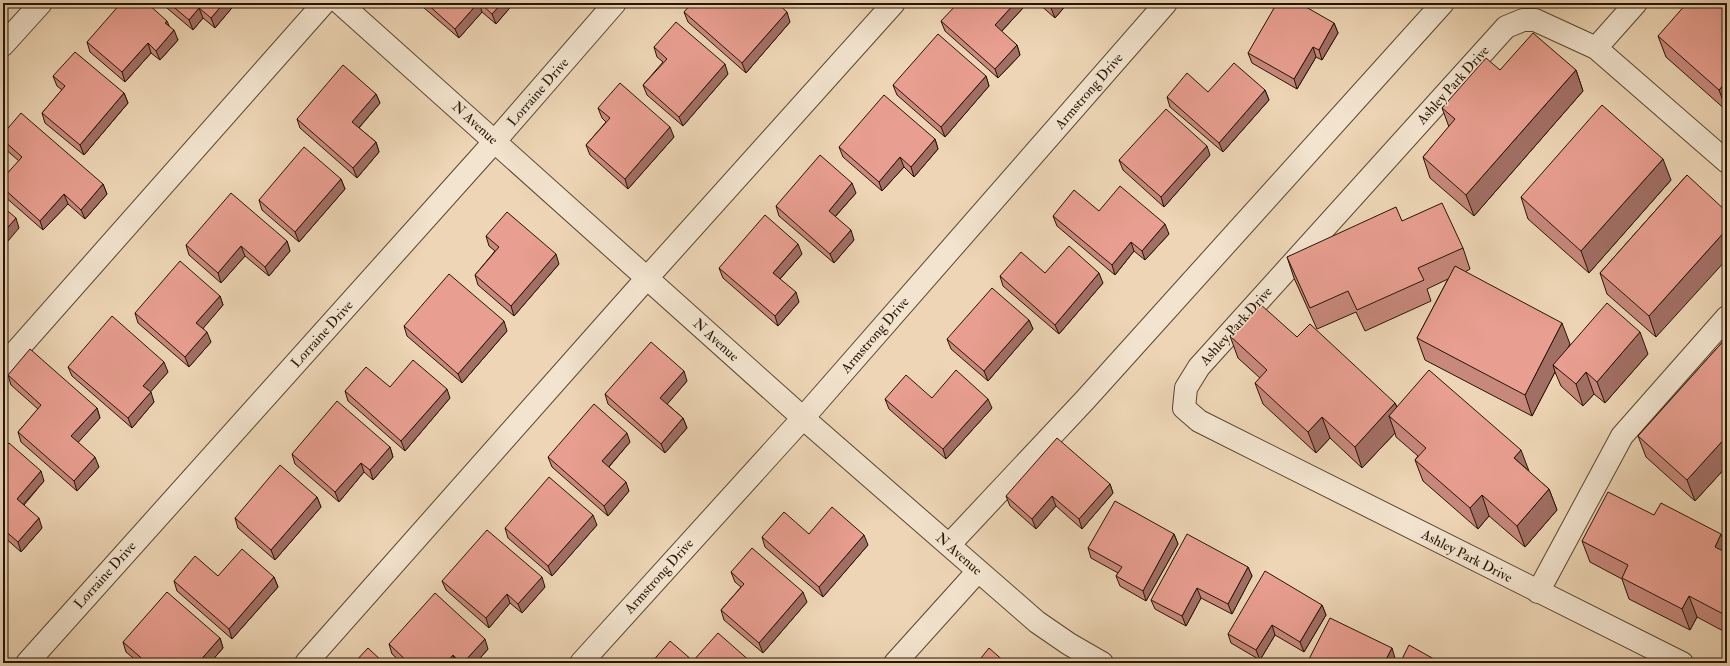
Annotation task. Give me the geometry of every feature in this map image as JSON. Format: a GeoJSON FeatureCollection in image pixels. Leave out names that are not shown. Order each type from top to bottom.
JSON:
{"type":"FeatureCollection","features":[{"type":"Feature","properties":{"kind":"street"},"geometry":{"type":"LineString","coordinates":[[3,45],[41,3]]}},
{"type":"Feature","properties":{"kind":"street"},"geometry":{"type":"LineString","coordinates":[[3,366],[324,3]]}},
{"type":"Feature","properties":{"kind":"street","name":"N Avenue"},"geometry":{"type":"LineString","coordinates":[[340,3],[495,140],[802,418],[949,546],[1037,622],[1068,644],[1102,663]]}},
{"type":"Feature","properties":{"kind":"street","name":"Lorraine Drive"},"geometry":{"type":"LineString","coordinates":[[26,663],[495,140],[615,3]]}},
{"type":"Feature","properties":{"kind":"street"},"geometry":{"type":"LineString","coordinates":[[306,663],[647,278],[894,3]]}},
{"type":"Feature","properties":{"kind":"street","name":"Armstrong Drive"},"geometry":{"type":"LineString","coordinates":[[581,663],[802,418],[1166,3]]}},
{"type":"Feature","properties":{"kind":"street"},"geometry":{"type":"LineString","coordinates":[[949,546],[1100,383],[1443,3]]}},
{"type":"Feature","properties":{"kind":"street"},"geometry":{"type":"LineString","coordinates":[[1596,48],[1636,3]]}},
{"type":"Feature","properties":{"kind":"street","name":"Ashley Park Drive"},"geometry":{"type":"LineString","coordinates":[[1682,663],[1199,421],[1184,408],[1186,388],[1204,361],[1506,27],[1523,20],[1535,20],[1596,48],[1727,162]]}},
{"type":"Feature","properties":{"kind":"street"},"geometry":{"type":"LineString","coordinates":[[1538,592],[1622,436],[1727,317]]}},
{"type":"Feature","properties":{"kind":"street"},"geometry":{"type":"LineString","coordinates":[[895,663],[978,571]]}},
{"type":"Feature","properties":{"kind":"building"},"geometry":{"type":"Polygon","coordinates":[[[121,3],[147,3],[167,21],[165,23],[174,30],[156,51],[148,43],[122,72],[87,42],[121,3]]]}},
{"type":"Feature","properties":{"kind":"building"},"geometry":{"type":"Polygon","coordinates":[[[169,3],[224,3],[211,18],[199,8],[189,20],[169,3]]]}},
{"type":"Feature","properties":{"kind":"building"},"geometry":{"type":"Polygon","coordinates":[[[426,3],[478,3],[455,29],[426,3]]]}},
{"type":"Feature","properties":{"kind":"building"},"geometry":{"type":"Polygon","coordinates":[[[480,3],[502,3],[492,14],[480,3]]]}},
{"type":"Feature","properties":{"kind":"building"},"geometry":{"type":"Polygon","coordinates":[[[692,3],[723,3],[729,8],[734,3],[777,3],[787,12],[742,63],[684,12],[692,3]]]}},
{"type":"Feature","properties":{"kind":"building"},"geometry":{"type":"Polygon","coordinates":[[[958,3],[1015,3],[995,25],[1017,45],[995,69],[941,21],[958,3]]]}},
{"type":"Feature","properties":{"kind":"building"},"geometry":{"type":"Polygon","coordinates":[[[1046,3],[1056,3],[1051,8],[1046,3]]]}},
{"type":"Feature","properties":{"kind":"building"},"geometry":{"type":"Polygon","coordinates":[[[1277,3],[1299,3],[1334,23],[1319,50],[1313,47],[1294,79],[1248,53],[1277,3]]]}},
{"type":"Feature","properties":{"kind":"building"},"geometry":{"type":"Polygon","coordinates":[[[1687,3],[1727,3],[1727,81],[1719,90],[1658,36],[1687,3]]]}},
{"type":"Feature","properties":{"kind":"building"},"geometry":{"type":"Polygon","coordinates":[[[676,22],[725,64],[679,117],[643,85],[667,59],[654,47],[676,22]]]}},
{"type":"Feature","properties":{"kind":"building"},"geometry":{"type":"Polygon","coordinates":[[[1533,33],[1576,70],[1466,195],[1423,157],[1455,119],[1442,108],[1486,58],[1500,70],[1533,33]]]}},
{"type":"Feature","properties":{"kind":"building"},"geometry":{"type":"Polygon","coordinates":[[[938,34],[986,76],[941,127],[893,85],[938,34]]]}},
{"type":"Feature","properties":{"kind":"building"},"geometry":{"type":"Polygon","coordinates":[[[75,52],[124,93],[80,145],[42,113],[65,86],[53,76],[75,52]]]}},
{"type":"Feature","properties":{"kind":"building"},"geometry":{"type":"Polygon","coordinates":[[[1234,63],[1265,90],[1219,143],[1167,97],[1187,73],[1208,92],[1234,63]]]}},
{"type":"Feature","properties":{"kind":"building"},"geometry":{"type":"Polygon","coordinates":[[[343,65],[376,94],[352,122],[376,142],[353,168],[297,119],[343,65]]]}},
{"type":"Feature","properties":{"kind":"building"},"geometry":{"type":"Polygon","coordinates":[[[620,83],[670,127],[625,179],[586,145],[610,118],[598,108],[620,83]]]}},
{"type":"Feature","properties":{"kind":"building"},"geometry":{"type":"Polygon","coordinates":[[[884,95],[935,139],[911,167],[900,157],[879,182],[839,147],[884,95]]]}},
{"type":"Feature","properties":{"kind":"building"},"geometry":{"type":"Polygon","coordinates":[[[1602,105],[1663,159],[1581,251],[1521,197],[1602,105]]]}},
{"type":"Feature","properties":{"kind":"building"},"geometry":{"type":"Polygon","coordinates":[[[1166,109],[1207,146],[1161,197],[1119,160],[1166,109]]]}},
{"type":"Feature","properties":{"kind":"building"},"geometry":{"type":"Polygon","coordinates":[[[21,113],[103,184],[81,210],[64,194],[40,221],[3,188],[3,178],[22,157],[3,140],[3,134],[21,113]]]}},
{"type":"Feature","properties":{"kind":"building"},"geometry":{"type":"Polygon","coordinates":[[[304,147],[341,179],[295,232],[259,200],[304,147]]]}},
{"type":"Feature","properties":{"kind":"building"},"geometry":{"type":"Polygon","coordinates":[[[820,155],[852,183],[829,211],[851,230],[830,254],[776,206],[820,155]]]}},
{"type":"Feature","properties":{"kind":"building"},"geometry":{"type":"Polygon","coordinates":[[[1687,175],[1727,212],[1727,229],[1649,316],[1600,273],[1687,175]]]}},
{"type":"Feature","properties":{"kind":"building"},"geometry":{"type":"Polygon","coordinates":[[[1120,186],[1165,224],[1142,251],[1131,242],[1112,265],[1053,216],[1074,190],[1099,211],[1120,186]]]}},
{"type":"Feature","properties":{"kind":"building"},"geometry":{"type":"Polygon","coordinates":[[[231,193],[287,241],[265,267],[241,246],[218,273],[186,245],[231,193]]]}},
{"type":"Feature","properties":{"kind":"building"},"geometry":{"type":"Polygon","coordinates":[[[1442,203],[1463,248],[1418,268],[1424,280],[1357,310],[1348,291],[1310,308],[1287,257],[1396,207],[1402,221],[1442,203]]]}},
{"type":"Feature","properties":{"kind":"building"},"geometry":{"type":"Polygon","coordinates":[[[3,207],[16,218],[3,233],[3,207]]]}},
{"type":"Feature","properties":{"kind":"building"},"geometry":{"type":"Polygon","coordinates":[[[507,212],[556,254],[511,306],[475,275],[499,247],[486,236],[507,212]]]}},
{"type":"Feature","properties":{"kind":"building"},"geometry":{"type":"Polygon","coordinates":[[[765,215],[798,244],[773,273],[796,292],[775,316],[719,268],[765,215]]]}},
{"type":"Feature","properties":{"kind":"building"},"geometry":{"type":"Polygon","coordinates":[[[1069,246],[1099,273],[1055,325],[1000,276],[1021,252],[1045,273],[1069,246]]]}},
{"type":"Feature","properties":{"kind":"building"},"geometry":{"type":"Polygon","coordinates":[[[180,261],[220,296],[196,323],[207,332],[185,357],[135,313],[180,261]]]}},
{"type":"Feature","properties":{"kind":"building"},"geometry":{"type":"Polygon","coordinates":[[[1455,266],[1562,323],[1525,395],[1417,338],[1455,266]]]}},
{"type":"Feature","properties":{"kind":"building"},"geometry":{"type":"Polygon","coordinates":[[[449,274],[504,321],[458,374],[404,326],[449,274]]]}},
{"type":"Feature","properties":{"kind":"building"},"geometry":{"type":"Polygon","coordinates":[[[992,288],[1029,320],[984,371],[947,339],[992,288]]]}},
{"type":"Feature","properties":{"kind":"building"},"geometry":{"type":"Polygon","coordinates":[[[1607,303],[1640,332],[1597,382],[1586,372],[1576,384],[1553,365],[1607,303]]]}},
{"type":"Feature","properties":{"kind":"building"},"geometry":{"type":"Polygon","coordinates":[[[1260,304],[1297,337],[1310,324],[1395,403],[1355,447],[1322,417],[1308,432],[1255,383],[1267,370],[1230,336],[1260,304]]]}},
{"type":"Feature","properties":{"kind":"building"},"geometry":{"type":"Polygon","coordinates":[[[112,316],[164,362],[143,386],[151,392],[128,418],[68,367],[112,316]]]}},
{"type":"Feature","properties":{"kind":"building"},"geometry":{"type":"Polygon","coordinates":[[[1727,337],[1727,436],[1687,480],[1638,436],[1727,337]]]}},
{"type":"Feature","properties":{"kind":"building"},"geometry":{"type":"Polygon","coordinates":[[[651,342],[684,371],[660,398],[683,418],[661,444],[605,394],[651,342]]]}},
{"type":"Feature","properties":{"kind":"building"},"geometry":{"type":"Polygon","coordinates":[[[30,349],[97,408],[71,436],[95,457],[74,481],[18,432],[41,405],[8,375],[30,349]]]}},
{"type":"Feature","properties":{"kind":"building"},"geometry":{"type":"Polygon","coordinates":[[[413,360],[447,389],[401,441],[345,391],[366,367],[390,387],[413,360]]]}},
{"type":"Feature","properties":{"kind":"building"},"geometry":{"type":"Polygon","coordinates":[[[956,370],[988,399],[943,449],[885,399],[906,375],[932,398],[956,370]]]}},
{"type":"Feature","properties":{"kind":"building"},"geometry":{"type":"Polygon","coordinates":[[[1429,370],[1521,450],[1514,458],[1549,489],[1517,526],[1482,495],[1470,508],[1415,460],[1426,448],[1389,416],[1429,370]]]}},
{"type":"Feature","properties":{"kind":"building"},"geometry":{"type":"Polygon","coordinates":[[[337,401],[390,447],[370,470],[361,463],[335,492],[292,454],[337,401]]]}},
{"type":"Feature","properties":{"kind":"building"},"geometry":{"type":"Polygon","coordinates":[[[594,404],[627,433],[602,461],[626,482],[604,506],[548,457],[594,404]]]}},
{"type":"Feature","properties":{"kind":"building"},"geometry":{"type":"Polygon","coordinates":[[[1057,438],[1110,484],[1079,519],[1052,496],[1032,519],[1006,496],[1057,438]]]}},
{"type":"Feature","properties":{"kind":"building"},"geometry":{"type":"Polygon","coordinates":[[[9,443],[41,471],[17,499],[39,518],[18,542],[3,529],[3,449],[9,443]]]}},
{"type":"Feature","properties":{"kind":"building"},"geometry":{"type":"Polygon","coordinates":[[[280,465],[317,497],[271,550],[235,518],[280,465]]]}},
{"type":"Feature","properties":{"kind":"building"},"geometry":{"type":"Polygon","coordinates":[[[549,477],[593,515],[548,566],[505,528],[549,477]]]}},
{"type":"Feature","properties":{"kind":"building"},"geometry":{"type":"Polygon","coordinates":[[[1608,492],[1654,515],[1661,503],[1721,534],[1715,547],[1727,553],[1727,616],[1689,596],[1682,609],[1622,578],[1628,565],[1582,541],[1608,492]]]}},
{"type":"Feature","properties":{"kind":"building"},"geometry":{"type":"Polygon","coordinates":[[[1115,501],[1174,534],[1143,591],[1116,576],[1122,567],[1088,548],[1115,501]]]}},
{"type":"Feature","properties":{"kind":"building"},"geometry":{"type":"Polygon","coordinates":[[[832,507],[864,535],[819,587],[762,537],[784,512],[809,534],[832,507]]]}},
{"type":"Feature","properties":{"kind":"building"},"geometry":{"type":"Polygon","coordinates":[[[487,530],[542,577],[518,604],[507,594],[486,618],[442,581],[487,530]]]}},
{"type":"Feature","properties":{"kind":"building"},"geometry":{"type":"Polygon","coordinates":[[[1187,534],[1248,567],[1228,604],[1197,588],[1182,616],[1151,600],[1187,534]]]}},
{"type":"Feature","properties":{"kind":"building"},"geometry":{"type":"Polygon","coordinates":[[[752,548],[803,592],[759,643],[721,610],[744,584],[731,572],[752,548]]]}},
{"type":"Feature","properties":{"kind":"building"},"geometry":{"type":"Polygon","coordinates":[[[242,549],[274,577],[229,629],[174,581],[195,556],[218,576],[242,549]]]}},
{"type":"Feature","properties":{"kind":"building"},"geometry":{"type":"Polygon","coordinates":[[[1265,571],[1322,605],[1300,642],[1272,625],[1256,650],[1228,634],[1265,571]]]}},
{"type":"Feature","properties":{"kind":"building"},"geometry":{"type":"Polygon","coordinates":[[[167,592],[220,638],[198,663],[147,663],[123,642],[167,592]]]}},
{"type":"Feature","properties":{"kind":"building"},"geometry":{"type":"Polygon","coordinates":[[[435,593],[485,639],[463,663],[461,663],[453,655],[446,663],[409,663],[389,644],[435,593]]]}},
{"type":"Feature","properties":{"kind":"building"},"geometry":{"type":"Polygon","coordinates":[[[1330,618],[1392,648],[1384,663],[1307,663],[1330,618]]]}},
{"type":"Feature","properties":{"kind":"building"},"geometry":{"type":"Polygon","coordinates":[[[718,633],[751,662],[651,663],[670,641],[693,661],[718,633]]]}},
{"type":"Feature","properties":{"kind":"building"},"geometry":{"type":"Polygon","coordinates":[[[1409,645],[1441,663],[1400,663],[1409,645]]]}},
{"type":"Feature","properties":{"kind":"building"},"geometry":{"type":"Polygon","coordinates":[[[368,648],[384,663],[354,663],[368,648]]]}},
{"type":"Feature","properties":{"kind":"building"},"geometry":{"type":"Polygon","coordinates":[[[989,648],[1006,663],[977,663],[989,648]]]}}]}
